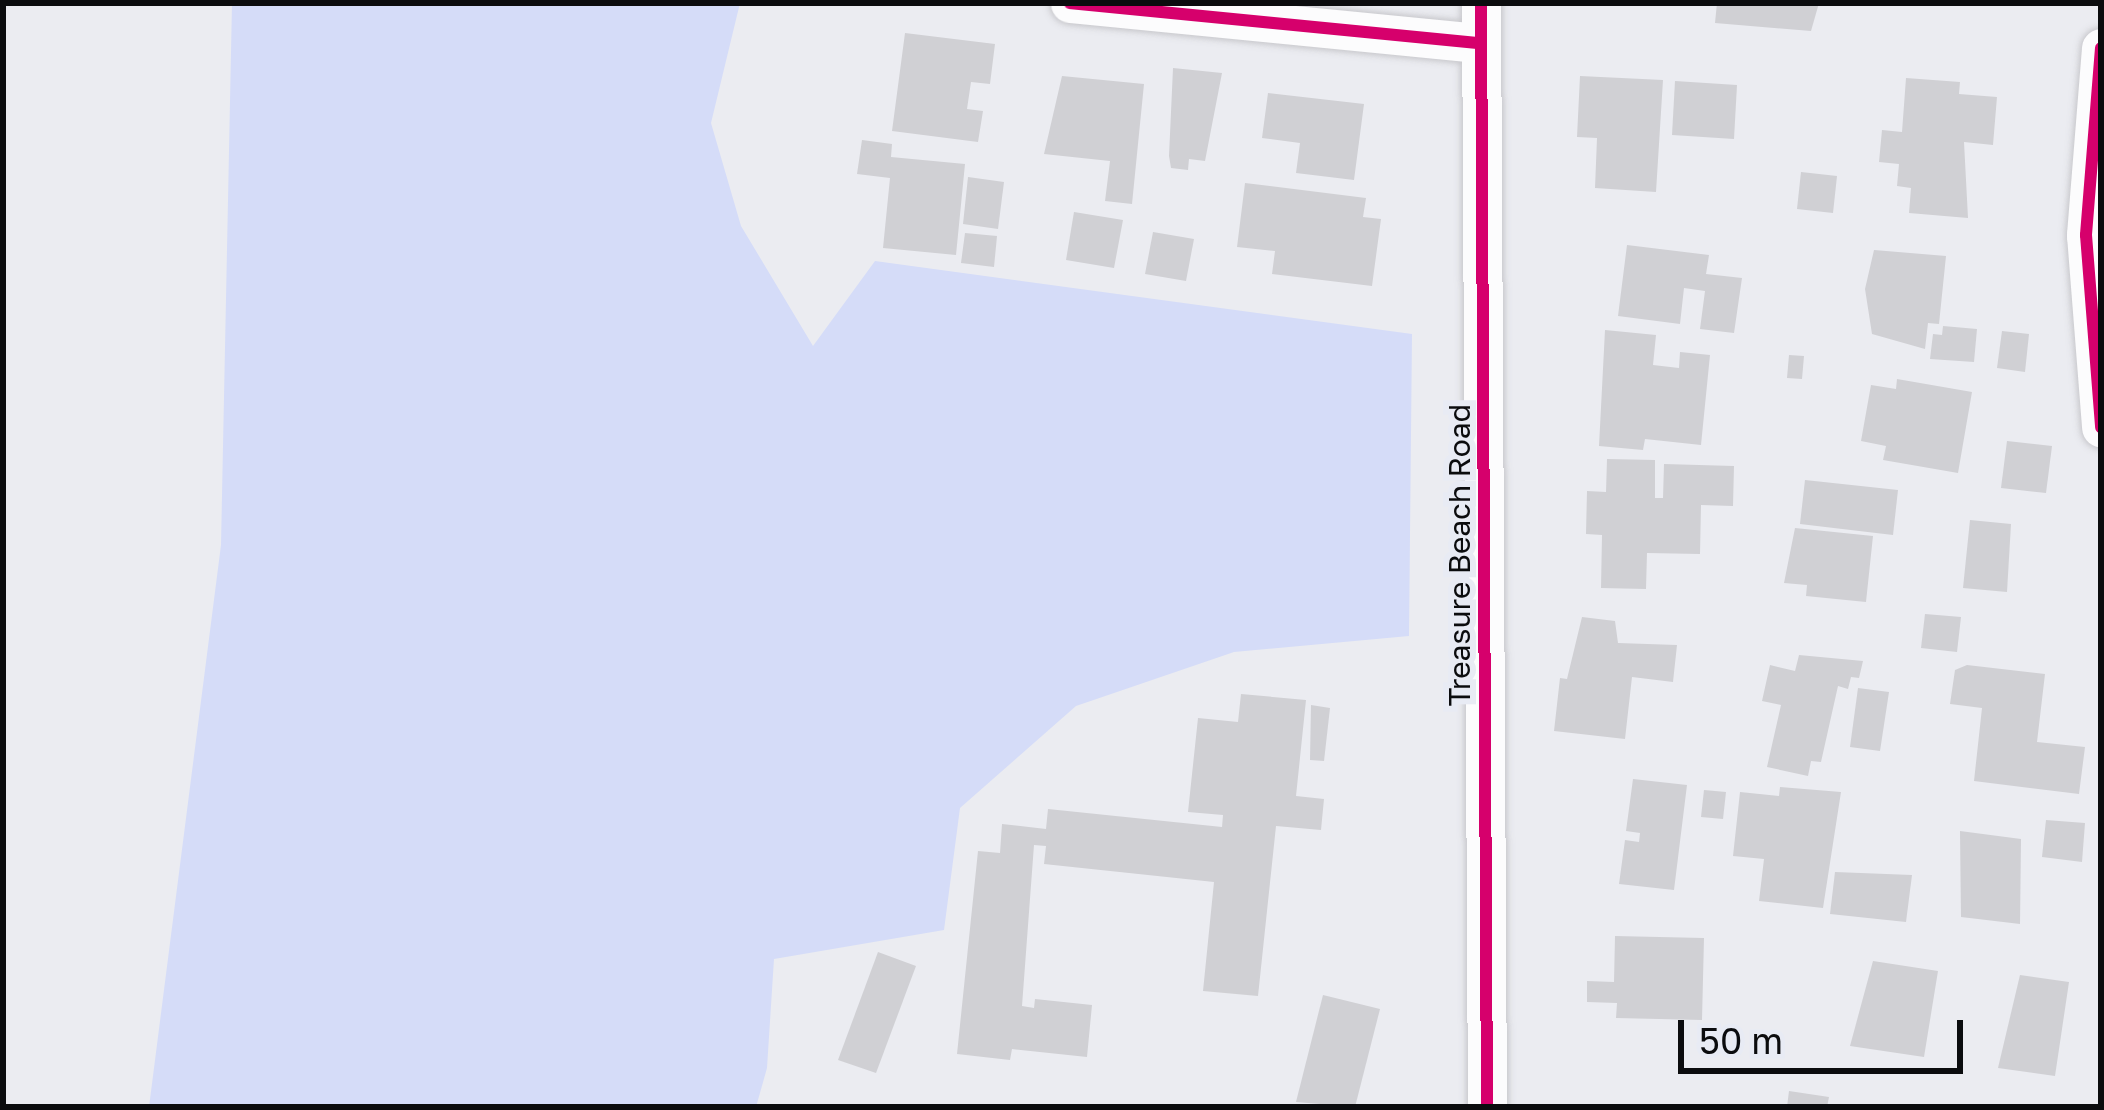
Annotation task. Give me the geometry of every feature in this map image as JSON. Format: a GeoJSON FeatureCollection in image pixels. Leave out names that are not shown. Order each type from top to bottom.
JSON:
{"type":"FeatureCollection","features":[{"type":"Feature","properties":{"kind":"street"},"geometry":{"type":"LineString","coordinates":[[1070,3],[1479,43]]}},
{"type":"Feature","properties":{"kind":"street","name":"Treasure Beach Road"},"geometry":{"type":"LineString","coordinates":[[1481,3],[1486,1107]]}},
{"type":"Feature","properties":{"kind":"street"},"geometry":{"type":"LineString","coordinates":[[2101,48],[2086,235],[2101,427]]}},
{"type":"Feature","properties":{"kind":"shaded area"},"geometry":{"type":"Polygon","coordinates":[[[232,3],[740,3],[711,123],[741,226],[813,346],[875,261],[1412,334],[1409,636],[1234,652],[1076,706],[960,808],[944,930],[774,959],[767,1068],[756,1107],[149,1107],[221,545],[232,3]]]}},
{"type":"Feature","properties":{"kind":"building"},"geometry":{"type":"Polygon","coordinates":[[[1717,3],[1819,3],[1811,31],[1715,23],[1717,3]]]}},
{"type":"Feature","properties":{"kind":"building"},"geometry":{"type":"Polygon","coordinates":[[[905,33],[995,44],[990,84],[971,82],[967,109],[983,111],[978,142],[892,131],[905,33]]]}},
{"type":"Feature","properties":{"kind":"building"},"geometry":{"type":"Polygon","coordinates":[[[1173,68],[1222,73],[1205,161],[1189,159],[1188,170],[1171,168],[1169,156],[1173,68]]]}},
{"type":"Feature","properties":{"kind":"building"},"geometry":{"type":"Polygon","coordinates":[[[1062,76],[1144,84],[1132,204],[1105,201],[1110,161],[1044,154],[1062,76]]]}},
{"type":"Feature","properties":{"kind":"building"},"geometry":{"type":"Polygon","coordinates":[[[1580,76],[1663,80],[1656,192],[1595,188],[1597,138],[1577,137],[1580,76]]]}},
{"type":"Feature","properties":{"kind":"building"},"geometry":{"type":"Polygon","coordinates":[[[1906,78],[1960,82],[1959,94],[1997,97],[1993,145],[1964,142],[1968,218],[1909,213],[1911,188],[1897,186],[1899,164],[1879,162],[1882,130],[1902,132],[1906,78]]]}},
{"type":"Feature","properties":{"kind":"building"},"geometry":{"type":"Polygon","coordinates":[[[1675,81],[1737,85],[1734,139],[1672,135],[1675,81]]]}},
{"type":"Feature","properties":{"kind":"building"},"geometry":{"type":"Polygon","coordinates":[[[1268,93],[1364,104],[1354,180],[1296,173],[1300,143],[1262,138],[1268,93]]]}},
{"type":"Feature","properties":{"kind":"building"},"geometry":{"type":"Polygon","coordinates":[[[862,140],[892,144],[891,157],[965,164],[956,255],[883,248],[890,178],[857,174],[862,140]]]}},
{"type":"Feature","properties":{"kind":"building"},"geometry":{"type":"Polygon","coordinates":[[[1801,172],[1837,176],[1833,213],[1797,209],[1801,172]]]}},
{"type":"Feature","properties":{"kind":"building"},"geometry":{"type":"Polygon","coordinates":[[[968,177],[1004,182],[998,229],[963,224],[968,177]]]}},
{"type":"Feature","properties":{"kind":"building"},"geometry":{"type":"Polygon","coordinates":[[[1245,183],[1366,198],[1363,217],[1381,219],[1372,286],[1272,274],[1275,251],[1237,247],[1245,183]]]}},
{"type":"Feature","properties":{"kind":"building"},"geometry":{"type":"Polygon","coordinates":[[[1074,212],[1123,220],[1114,268],[1066,260],[1074,212]]]}},
{"type":"Feature","properties":{"kind":"building"},"geometry":{"type":"Polygon","coordinates":[[[1153,232],[1194,239],[1186,281],[1145,274],[1153,232]]]}},
{"type":"Feature","properties":{"kind":"building"},"geometry":{"type":"Polygon","coordinates":[[[965,233],[997,236],[994,267],[961,263],[965,233]]]}},
{"type":"Feature","properties":{"kind":"building"},"geometry":{"type":"Polygon","coordinates":[[[1627,245],[1709,255],[1706,274],[1742,278],[1734,333],[1700,329],[1705,291],[1684,288],[1680,324],[1618,316],[1627,245]]]}},
{"type":"Feature","properties":{"kind":"building"},"geometry":{"type":"Polygon","coordinates":[[[1874,250],[1946,256],[1939,324],[1928,323],[1925,349],[1872,334],[1865,289],[1874,250]]]}},
{"type":"Feature","properties":{"kind":"building"},"geometry":{"type":"Polygon","coordinates":[[[1943,326],[1977,329],[1974,362],[1930,359],[1933,334],[1942,335],[1943,326]]]}},
{"type":"Feature","properties":{"kind":"building"},"geometry":{"type":"Polygon","coordinates":[[[1605,330],[1656,335],[1653,365],[1679,368],[1680,352],[1710,355],[1701,445],[1645,439],[1643,450],[1599,446],[1605,330]]]}},
{"type":"Feature","properties":{"kind":"building"},"geometry":{"type":"Polygon","coordinates":[[[2002,331],[2029,334],[2025,372],[1997,368],[2002,331]]]}},
{"type":"Feature","properties":{"kind":"building"},"geometry":{"type":"Polygon","coordinates":[[[1789,355],[1804,356],[1802,379],[1787,378],[1789,355]]]}},
{"type":"Feature","properties":{"kind":"building"},"geometry":{"type":"Polygon","coordinates":[[[1897,379],[1972,392],[1958,473],[1883,460],[1886,446],[1861,441],[1871,385],[1896,389],[1897,379]]]}},
{"type":"Feature","properties":{"kind":"building"},"geometry":{"type":"Polygon","coordinates":[[[2007,441],[2052,446],[2046,493],[2001,488],[2007,441]]]}},
{"type":"Feature","properties":{"kind":"building"},"geometry":{"type":"Polygon","coordinates":[[[1607,459],[1655,460],[1655,498],[1663,498],[1664,464],[1734,466],[1733,506],[1701,505],[1700,554],[1647,553],[1646,589],[1601,588],[1602,535],[1586,534],[1587,491],[1606,492],[1607,459]]]}},
{"type":"Feature","properties":{"kind":"building"},"geometry":{"type":"Polygon","coordinates":[[[1805,480],[1898,490],[1893,535],[1800,524],[1805,480]]]}},
{"type":"Feature","properties":{"kind":"building"},"geometry":{"type":"Polygon","coordinates":[[[1970,520],[2011,524],[2007,592],[1963,588],[1970,520]]]}},
{"type":"Feature","properties":{"kind":"building"},"geometry":{"type":"Polygon","coordinates":[[[1795,528],[1873,536],[1866,602],[1806,596],[1807,585],[1784,583],[1795,528]]]}},
{"type":"Feature","properties":{"kind":"building"},"geometry":{"type":"Polygon","coordinates":[[[1925,614],[1961,617],[1957,652],[1921,648],[1925,614]]]}},
{"type":"Feature","properties":{"kind":"building"},"geometry":{"type":"Polygon","coordinates":[[[1582,617],[1615,621],[1618,643],[1677,645],[1673,682],[1632,677],[1625,739],[1554,731],[1560,678],[1567,679],[1582,617]]]}},
{"type":"Feature","properties":{"kind":"building"},"geometry":{"type":"Polygon","coordinates":[[[1799,655],[1863,661],[1859,678],[1851,677],[1848,689],[1838,686],[1821,762],[1811,761],[1808,776],[1767,767],[1781,705],[1762,701],[1770,665],[1795,671],[1799,655]]]}},
{"type":"Feature","properties":{"kind":"building"},"geometry":{"type":"Polygon","coordinates":[[[1967,665],[2045,674],[2037,742],[2085,747],[2079,794],[1974,781],[1982,708],[1950,704],[1955,670],[1967,665]]]}},
{"type":"Feature","properties":{"kind":"building"},"geometry":{"type":"Polygon","coordinates":[[[1858,688],[1889,692],[1880,751],[1850,747],[1858,688]]]}},
{"type":"Feature","properties":{"kind":"building"},"geometry":{"type":"Polygon","coordinates":[[[1241,694],[1306,700],[1296,796],[1324,799],[1321,830],[1276,826],[1258,996],[1203,991],[1214,882],[1044,864],[1046,846],[1034,845],[1022,1006],[1034,1008],[1035,999],[1092,1005],[1087,1057],[1012,1049],[1010,1060],[957,1054],[978,851],[1000,853],[1002,824],[1046,829],[1048,809],[1222,827],[1223,815],[1188,812],[1198,718],[1238,722],[1241,694]]]}},
{"type":"Feature","properties":{"kind":"building"},"geometry":{"type":"Polygon","coordinates":[[[1311,705],[1330,708],[1324,761],[1310,760],[1311,705]]]}},
{"type":"Feature","properties":{"kind":"building"},"geometry":{"type":"Polygon","coordinates":[[[1633,779],[1687,785],[1674,890],[1619,884],[1625,840],[1639,842],[1640,833],[1626,831],[1633,779]]]}},
{"type":"Feature","properties":{"kind":"building"},"geometry":{"type":"Polygon","coordinates":[[[1780,787],[1841,792],[1823,908],[1759,901],[1764,859],[1733,856],[1740,792],[1779,796],[1780,787]]]}},
{"type":"Feature","properties":{"kind":"building"},"geometry":{"type":"Polygon","coordinates":[[[1704,790],[1726,792],[1723,819],[1701,817],[1704,790]]]}},
{"type":"Feature","properties":{"kind":"building"},"geometry":{"type":"Polygon","coordinates":[[[2046,820],[2085,823],[2082,862],[2042,857],[2046,820]]]}},
{"type":"Feature","properties":{"kind":"building"},"geometry":{"type":"Polygon","coordinates":[[[1960,831],[2021,839],[2020,924],[1961,917],[1960,831]]]}},
{"type":"Feature","properties":{"kind":"building"},"geometry":{"type":"Polygon","coordinates":[[[1835,872],[1912,875],[1906,922],[1830,914],[1835,872]]]}},
{"type":"Feature","properties":{"kind":"building"},"geometry":{"type":"Polygon","coordinates":[[[1615,936],[1704,938],[1702,1020],[1616,1018],[1617,1003],[1587,1002],[1587,981],[1614,982],[1615,936]]]}},
{"type":"Feature","properties":{"kind":"building"},"geometry":{"type":"Polygon","coordinates":[[[878,952],[916,966],[876,1073],[838,1060],[878,952]]]}},
{"type":"Feature","properties":{"kind":"building"},"geometry":{"type":"Polygon","coordinates":[[[1873,961],[1938,971],[1924,1057],[1850,1046],[1873,961]]]}},
{"type":"Feature","properties":{"kind":"building"},"geometry":{"type":"Polygon","coordinates":[[[2020,975],[2069,982],[2055,1076],[1998,1068],[2020,975]]]}},
{"type":"Feature","properties":{"kind":"building"},"geometry":{"type":"Polygon","coordinates":[[[1323,995],[1380,1009],[1355,1107],[1296,1102],[1323,995]]]}},
{"type":"Feature","properties":{"kind":"building"},"geometry":{"type":"Polygon","coordinates":[[[1789,1091],[1829,1097],[1827,1107],[1787,1107],[1789,1091]]]}},
{"type":"Feature","properties":{"kind":"cycle path"},"geometry":{"type":"LineString","coordinates":[[1070,3],[1479,43]]}},
{"type":"Feature","properties":{"kind":"cycle path"},"geometry":{"type":"LineString","coordinates":[[1481,3],[1487,1107]]}},
{"type":"Feature","properties":{"kind":"cycle path"},"geometry":{"type":"LineString","coordinates":[[2101,48],[2086,235],[2101,427]]}}]}
